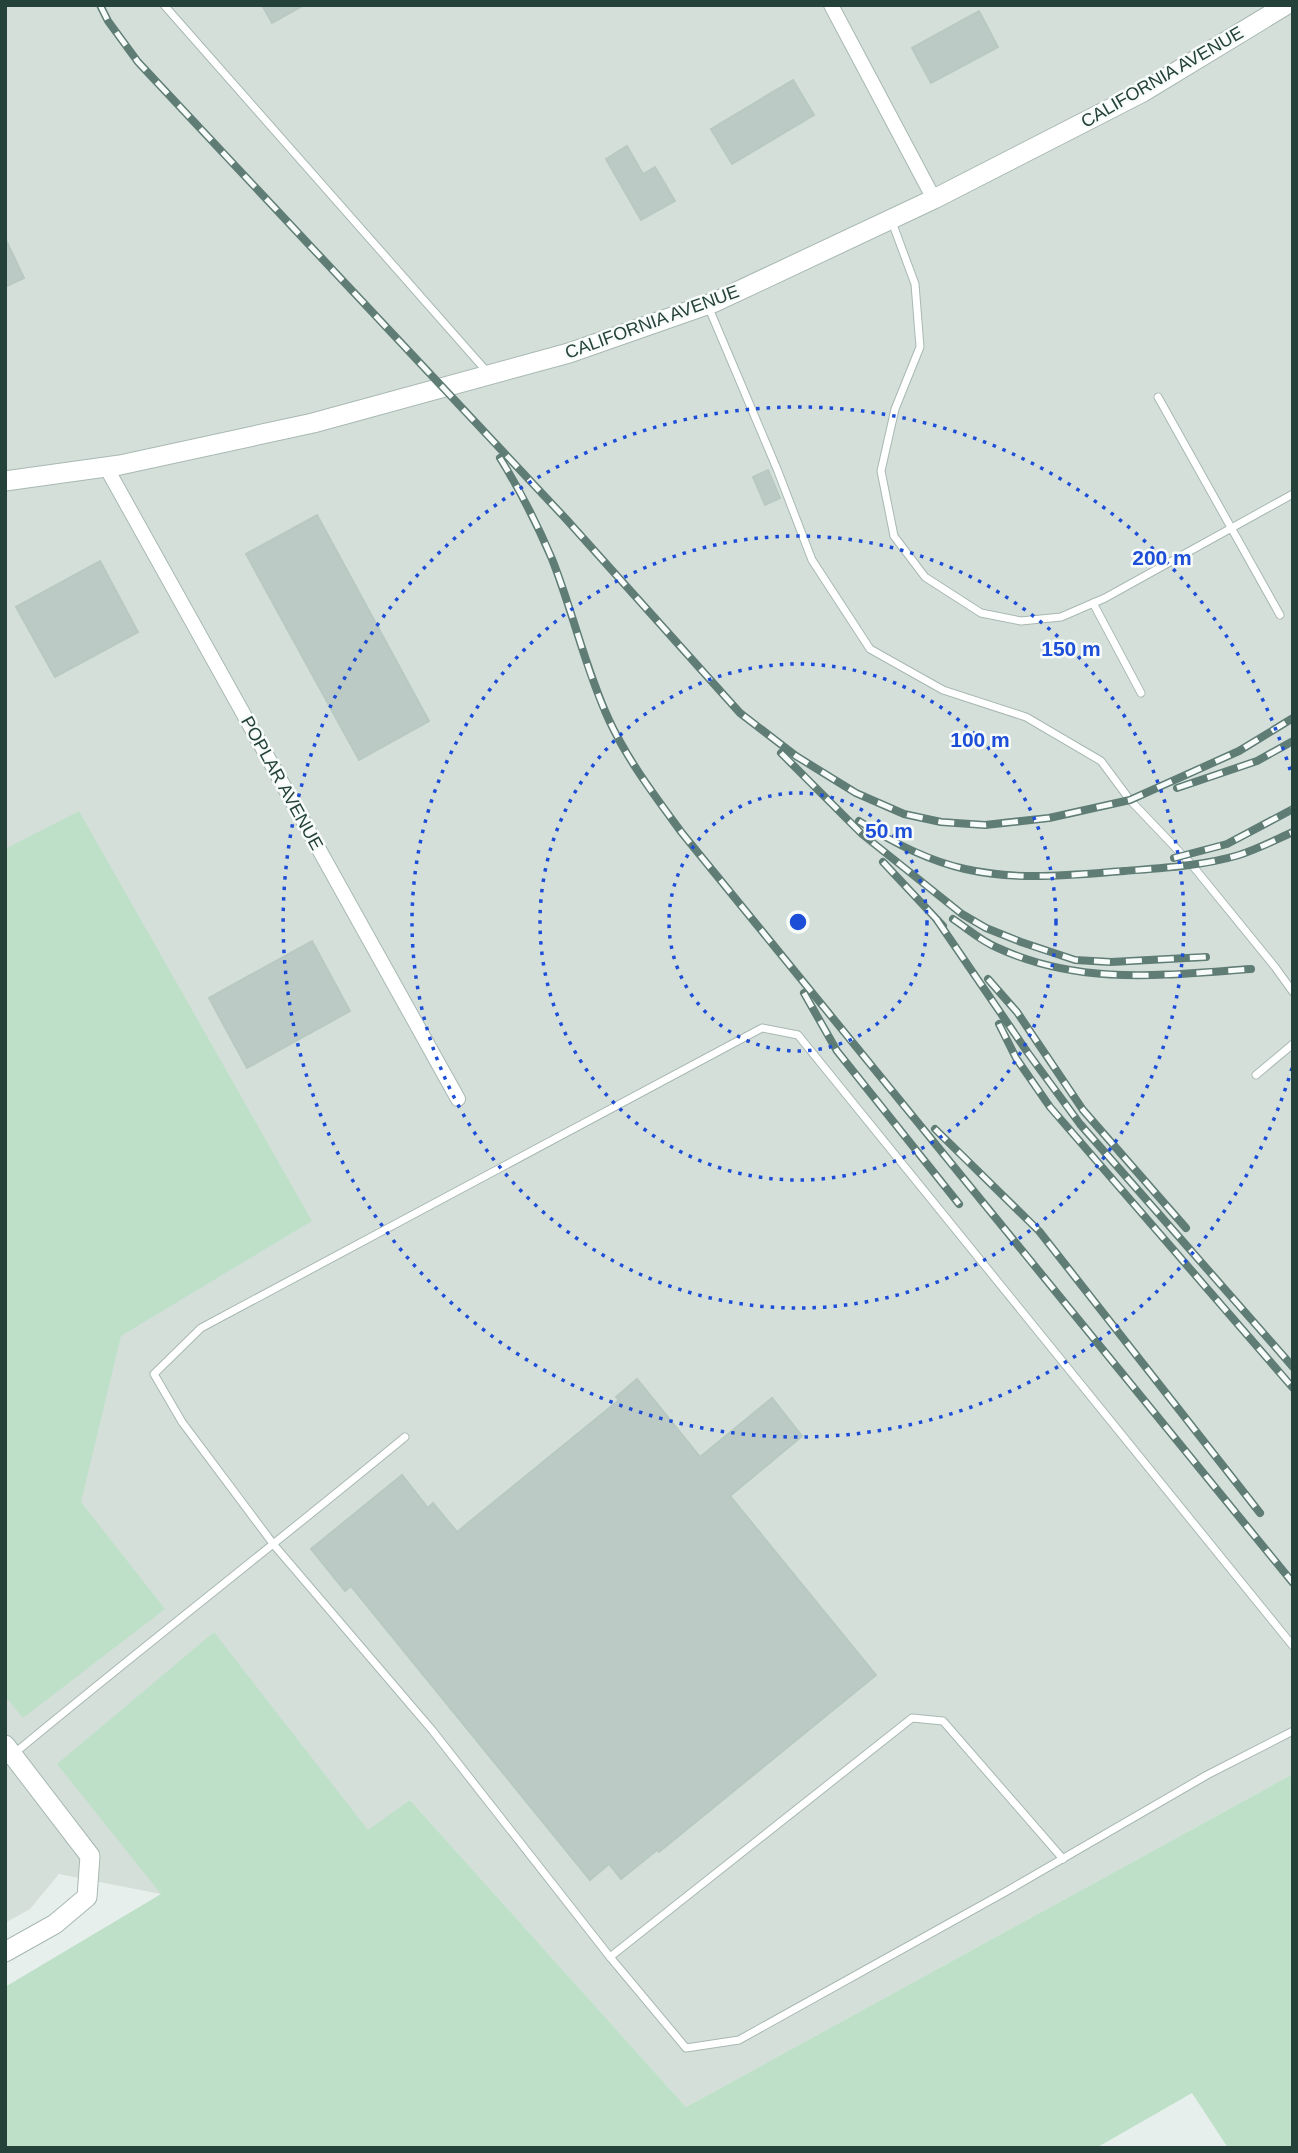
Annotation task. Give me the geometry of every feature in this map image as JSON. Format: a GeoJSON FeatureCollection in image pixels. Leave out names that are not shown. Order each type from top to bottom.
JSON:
{"type":"FeatureCollection","features":[{"type":"Feature","properties":{"kind":"street"},"geometry":{"type":"LineString","coordinates":[[831,5],[934,199]]}},
{"type":"Feature","properties":{"kind":"street","name":"CALIFORNIA AVENUE"},"geometry":{"type":"LineString","coordinates":[[5,481],[106,467],[313,423],[569,353],[707,305],[934,199],[1143,92],[1286,5]]}},
{"type":"Feature","properties":{"kind":"street","name":"POPLAR AVENUE"},"geometry":{"type":"LineString","coordinates":[[106,467],[458,1099]]}},
{"type":"Feature","properties":{"kind":"street"},"geometry":{"type":"LineString","coordinates":[[5,1952],[55,1924],[87,1897],[90,1856],[8,1754]]}},
{"type":"Feature","properties":{"kind":"lane"},"geometry":{"type":"LineString","coordinates":[[164,5],[489,374]]}},
{"type":"Feature","properties":{"kind":"lane"},"geometry":{"type":"LineString","coordinates":[[891,218],[915,284],[920,347],[895,409],[881,471],[894,536],[925,577],[981,613],[1021,621],[1060,617],[1093,603],[1293,495]]}},
{"type":"Feature","properties":{"kind":"lane"},"geometry":{"type":"LineString","coordinates":[[707,305],[812,560],[870,649],[943,690],[1026,717],[1101,761],[1130,800],[1192,865],[1293,992]]}},
{"type":"Feature","properties":{"kind":"lane"},"geometry":{"type":"LineString","coordinates":[[1158,397],[1280,615]]}},
{"type":"Feature","properties":{"kind":"lane"},"geometry":{"type":"LineString","coordinates":[[1093,603],[1141,693]]}},
{"type":"Feature","properties":{"kind":"lane"},"geometry":{"type":"LineString","coordinates":[[1293,1646],[798,1035],[762,1028],[201,1328],[155,1374],[182,1422],[274,1545],[432,1730],[610,1957],[687,2048],[739,2040],[1063,1859],[1207,1775],[1293,1731]]}},
{"type":"Feature","properties":{"kind":"lane"},"geometry":{"type":"LineString","coordinates":[[1256,1075],[1293,1044]]}},
{"type":"Feature","properties":{"kind":"lane"},"geometry":{"type":"LineString","coordinates":[[8,1754],[185,1612],[274,1545],[405,1437]]}},
{"type":"Feature","properties":{"kind":"lane"},"geometry":{"type":"LineString","coordinates":[[610,1957],[912,1718],[943,1721],[1063,1859]]}},
{"type":"Feature","properties":{"kind":"shaded area"},"geometry":{"type":"Polygon","coordinates":[[[5,5],[1293,5],[1293,1774],[686,2107],[410,1800],[369,1831],[161,1894],[59,1874],[30,1909],[5,1923],[5,5]]]}},
{"type":"Feature","properties":{"kind":"green space"},"geometry":{"type":"Polygon","coordinates":[[[79,811],[312,1221],[121,1336],[81,1502],[165,1609],[23,1718],[5,1696],[5,849],[79,811]]]}},
{"type":"Feature","properties":{"kind":"green space"},"geometry":{"type":"Polygon","coordinates":[[[214,1632],[368,1830],[410,1800],[686,2107],[1293,1774],[1293,2148],[1228,2148],[1192,2093],[1096,2148],[5,2148],[5,1987],[161,1894],[57,1764],[214,1632]]]}},
{"type":"Feature","properties":{"kind":"building"},"geometry":{"type":"Polygon","coordinates":[[[262,5],[304,5],[272,23],[262,5]]]}},
{"type":"Feature","properties":{"kind":"building"},"geometry":{"type":"Polygon","coordinates":[[[979,11],[998,47],[931,83],[912,48],[979,11]]]}},
{"type":"Feature","properties":{"kind":"building"},"geometry":{"type":"Polygon","coordinates":[[[793,80],[814,115],[732,164],[711,129],[793,80]]]}},
{"type":"Feature","properties":{"kind":"building"},"geometry":{"type":"Polygon","coordinates":[[[627,146],[643,174],[655,167],[675,201],[641,220],[606,159],[627,146]]]}},
{"type":"Feature","properties":{"kind":"building"},"geometry":{"type":"Polygon","coordinates":[[[5,238],[24,278],[5,287],[5,238]]]}},
{"type":"Feature","properties":{"kind":"building"},"geometry":{"type":"Polygon","coordinates":[[[768,470],[780,498],[765,505],[753,477],[768,470]]]}},
{"type":"Feature","properties":{"kind":"building"},"geometry":{"type":"Polygon","coordinates":[[[317,515],[429,721],[359,760],[246,554],[317,515]]]}},
{"type":"Feature","properties":{"kind":"building"},"geometry":{"type":"Polygon","coordinates":[[[100,561],[138,632],[55,677],[16,607],[100,561]]]}},
{"type":"Feature","properties":{"kind":"building"},"geometry":{"type":"Polygon","coordinates":[[[312,941],[350,1011],[247,1068],[209,998],[312,941]]]}},
{"type":"Feature","properties":{"kind":"building"},"geometry":{"type":"Polygon","coordinates":[[[637,1379],[700,1457],[772,1398],[802,1436],[730,1496],[876,1675],[659,1852],[657,1850],[621,1879],[609,1864],[590,1880],[351,1586],[345,1591],[311,1549],[402,1475],[428,1508],[433,1503],[457,1532],[619,1400],[616,1397],[637,1379]]]}},
{"type":"Feature","properties":{"kind":"railway"},"geometry":{"type":"LineString","coordinates":[[100,5],[108,21],[138,62],[566,519],[740,713],[796,756],[856,793],[904,814],[941,822],[985,825],[1049,818],[1130,800],[1239,751],[1293,718]]}},
{"type":"Feature","properties":{"kind":"railway"},"geometry":{"type":"LineString","coordinates":[[500,458],[528,507],[552,559],[609,720],[652,792],[682,833],[1293,1583]]}},
{"type":"Feature","properties":{"kind":"railway"},"geometry":{"type":"LineString","coordinates":[[1177,788],[1257,761],[1293,741]]}},
{"type":"Feature","properties":{"kind":"railway"},"geometry":{"type":"LineString","coordinates":[[781,753],[862,834],[962,914],[986,928],[1075,960],[1111,962],[1206,957]]}},
{"type":"Feature","properties":{"kind":"railway"},"geometry":{"type":"LineString","coordinates":[[1174,858],[1227,844],[1293,809]]}},
{"type":"Feature","properties":{"kind":"railway"},"geometry":{"type":"LineString","coordinates":[[859,821],[897,843],[938,861],[985,873],[1025,876],[1084,874],[1197,864],[1239,855],[1293,832]]}},
{"type":"Feature","properties":{"kind":"railway"},"geometry":{"type":"LineString","coordinates":[[883,862],[943,926]]}},
{"type":"Feature","properties":{"kind":"railway"},"geometry":{"type":"LineString","coordinates":[[953,919],[998,948],[1060,968],[1123,975],[1251,969]]}},
{"type":"Feature","properties":{"kind":"railway"},"geometry":{"type":"LineString","coordinates":[[937,920],[1080,1124],[1293,1367]]}},
{"type":"Feature","properties":{"kind":"railway"},"geometry":{"type":"LineString","coordinates":[[988,979],[1017,1012],[1083,1110],[1186,1228]]}},
{"type":"Feature","properties":{"kind":"railway"},"geometry":{"type":"LineString","coordinates":[[804,993],[837,1051],[959,1204]]}},
{"type":"Feature","properties":{"kind":"railway"},"geometry":{"type":"LineString","coordinates":[[999,1024],[1016,1058],[1050,1107],[1293,1388]]}},
{"type":"Feature","properties":{"kind":"railway"},"geometry":{"type":"LineString","coordinates":[[935,1129],[1039,1231],[1260,1513]]}}]}
